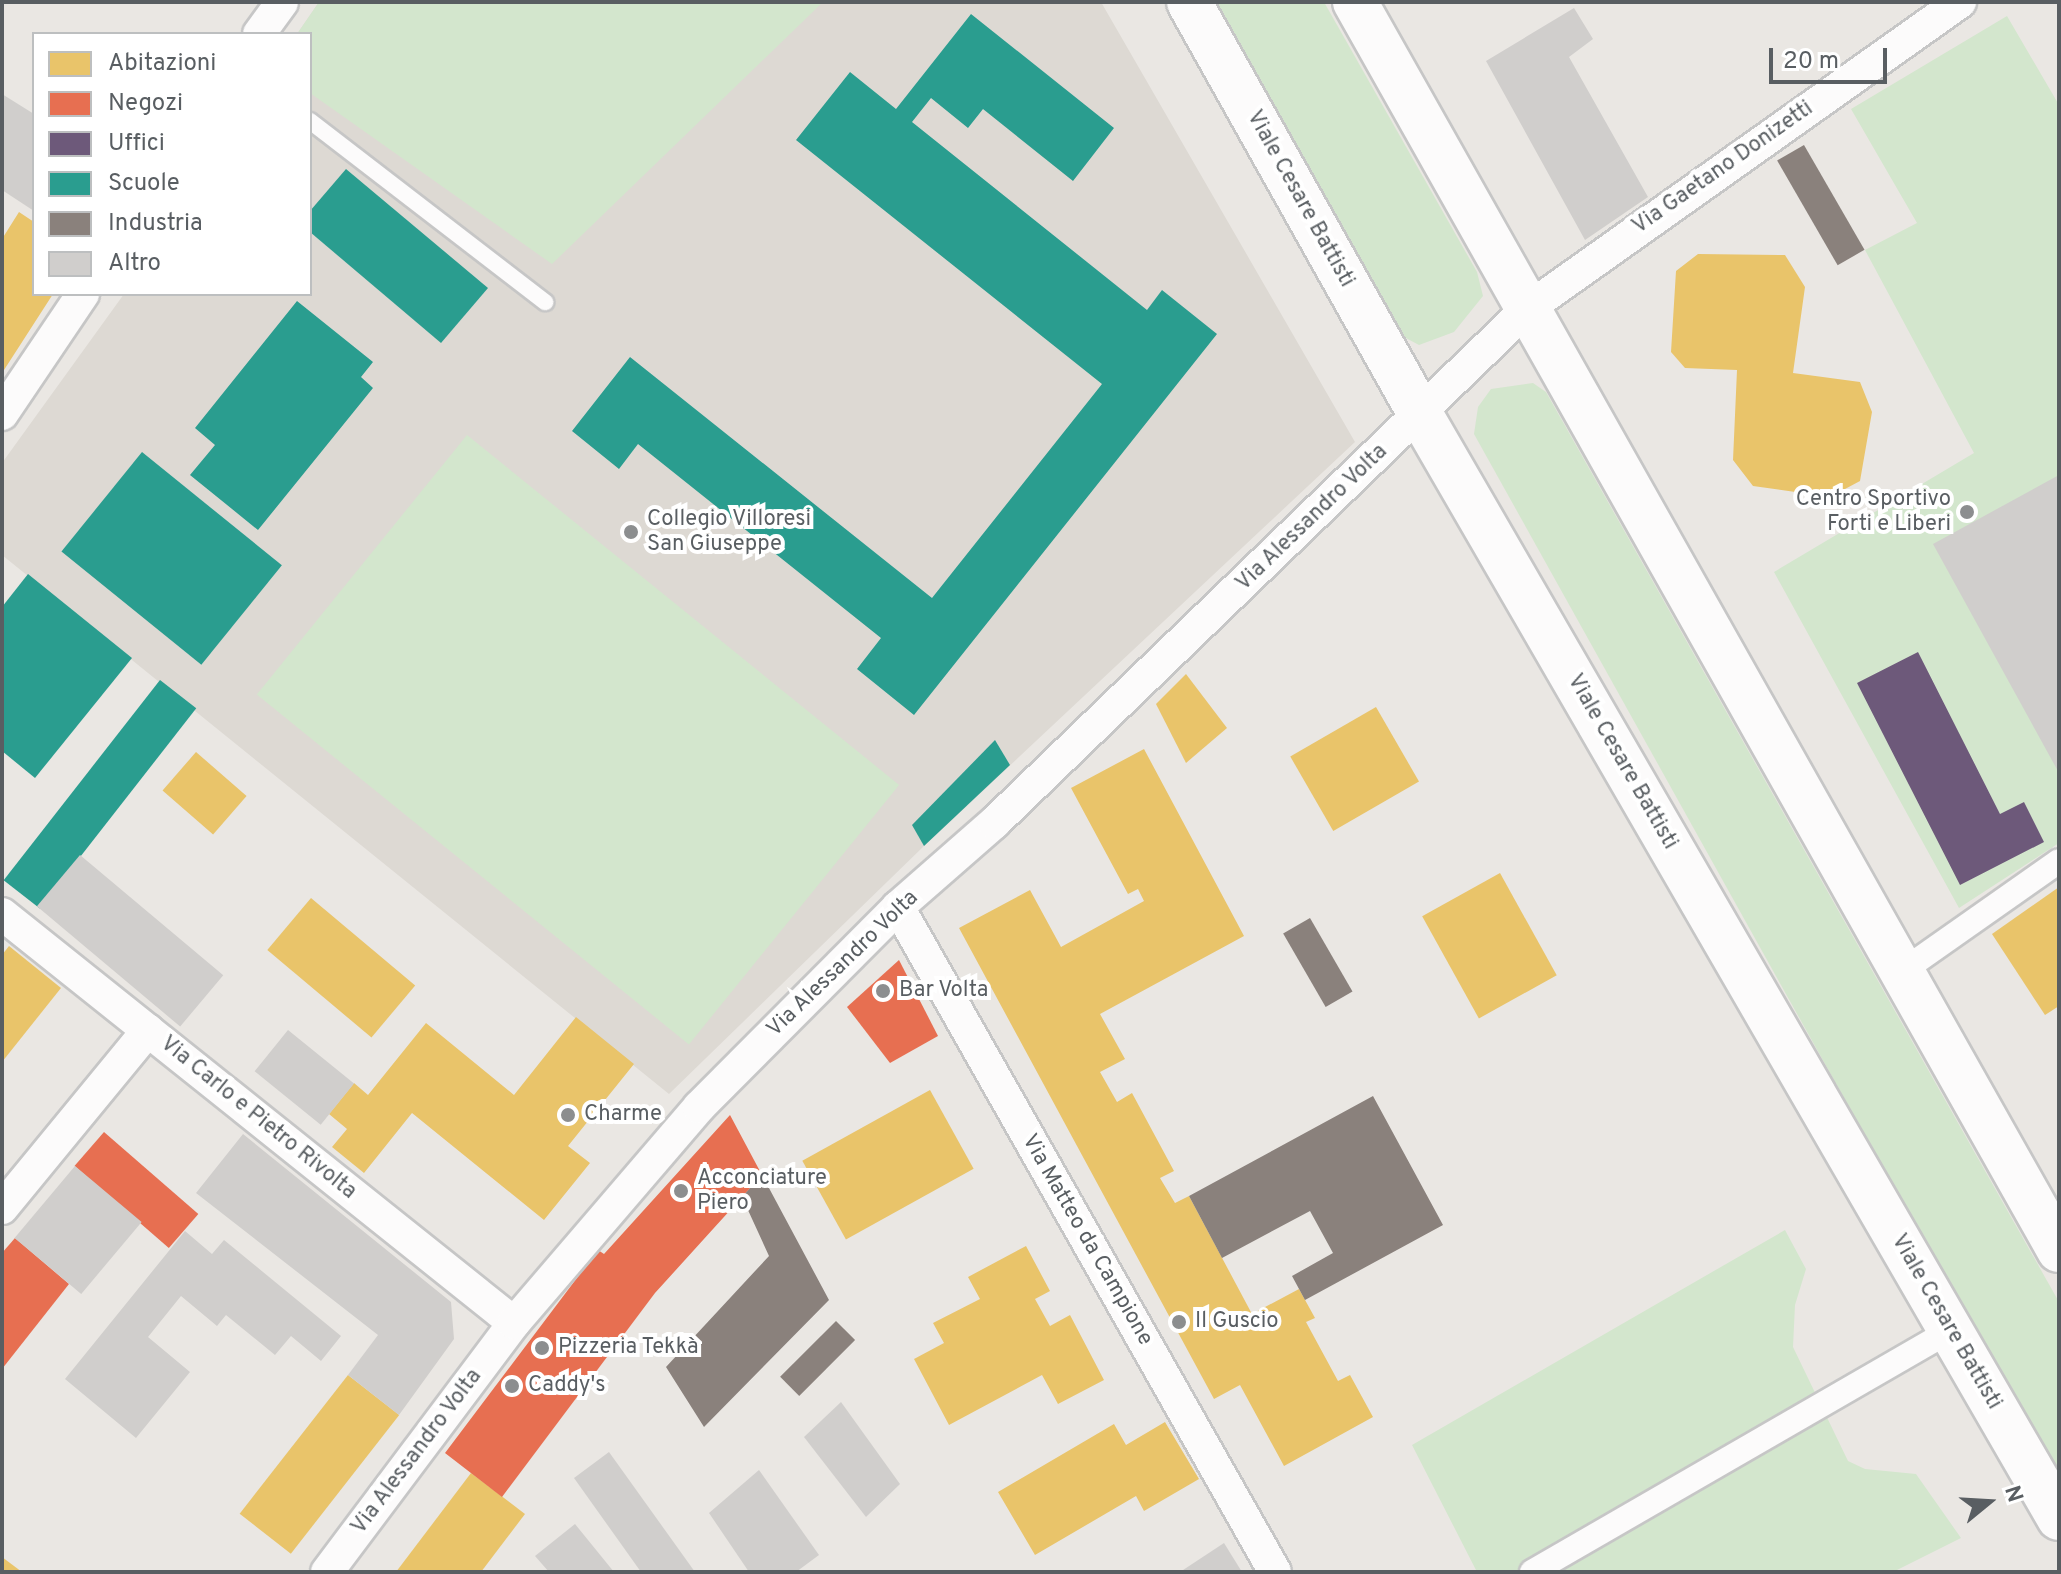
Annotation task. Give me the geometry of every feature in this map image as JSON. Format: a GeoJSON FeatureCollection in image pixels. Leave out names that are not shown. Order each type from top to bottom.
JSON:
{"type":"FeatureCollection","features":[{"type":"Feature","properties":{"kind":"main road","name":"Viale Cesare Battisti"},"geometry":{"type":"LineString","coordinates":[[1189,2],[1419,412],[2059,1518]]}},
{"type":"Feature","properties":{"kind":"main road"},"geometry":{"type":"LineString","coordinates":[[1355,2],[1904,970],[2059,1250]]}},
{"type":"Feature","properties":{"kind":"street"},"geometry":{"type":"LineString","coordinates":[[260,32],[282,2]]}},
{"type":"Feature","properties":{"kind":"street","name":"Via Gaetano Donizetti"},"geometry":{"type":"LineString","coordinates":[[1419,412],[1527,309],[1960,2]]}},
{"type":"Feature","properties":{"kind":"street"},"geometry":{"type":"LineString","coordinates":[[2,414],[82,296]]}},
{"type":"Feature","properties":{"kind":"street","name":"Via Alessandro Volta"},"geometry":{"type":"LineString","coordinates":[[327,1572],[514,1323],[699,1107],[898,907],[1014,804],[1419,412]]}},
{"type":"Feature","properties":{"kind":"street"},"geometry":{"type":"LineString","coordinates":[[1904,970],[2059,861]]}},
{"type":"Feature","properties":{"kind":"street","name":"Via Matteo da Campione"},"geometry":{"type":"LineString","coordinates":[[898,907],[1275,1572]]}},
{"type":"Feature","properties":{"kind":"street","name":"Via Carlo e Pietro Rivolta"},"geometry":{"type":"LineString","coordinates":[[2,914],[514,1323]]}},
{"type":"Feature","properties":{"kind":"street"},"geometry":{"type":"LineString","coordinates":[[2,1208],[148,1030]]}},
{"type":"Feature","properties":{"kind":"street"},"geometry":{"type":"LineString","coordinates":[[1532,1572],[1951,1330]]}},
{"type":"Feature","properties":{"kind":"lane"},"geometry":{"type":"LineString","coordinates":[[312,123],[545,302]]}},
{"type":"Feature","properties":{"kind":"shaded area","name":"Collegio Villoresi San Giuseppe"},"geometry":{"type":"Polygon","coordinates":[[[319,2],[1101,2],[1355,442],[924,846],[669,1094],[2,555],[2,463],[123,296],[312,296],[312,32],[298,32],[319,2]]]}},
{"type":"Feature","properties":{"kind":"green space"},"geometry":{"type":"Polygon","coordinates":[[[319,2],[823,2],[552,264],[312,94],[312,32],[298,32],[319,2]]]}},
{"type":"Feature","properties":{"kind":"green space"},"geometry":{"type":"Polygon","coordinates":[[[1216,2],[1324,2],[1477,272],[1483,296],[1454,332],[1419,345],[1404,337],[1216,2]]]}},
{"type":"Feature","properties":{"kind":"green space","name":"Centro Sportivo Forti e Liberi"},"geometry":{"type":"Polygon","coordinates":[[[2007,16],[2059,105],[2059,843],[1959,908],[1774,572],[1974,453],[1865,250],[1917,223],[1851,109],[2007,16]]]}},
{"type":"Feature","properties":{"kind":"green space"},"geometry":{"type":"Polygon","coordinates":[[[1533,383],[1546,392],[2059,1302],[2059,1484],[1474,434],[1478,407],[1491,389],[1533,383]]]}},
{"type":"Feature","properties":{"kind":"green space"},"geometry":{"type":"Polygon","coordinates":[[[467,435],[899,785],[689,1044],[257,695],[467,435]]]}},
{"type":"Feature","properties":{"kind":"green space"},"geometry":{"type":"Polygon","coordinates":[[[1785,1230],[1806,1269],[1795,1305],[1793,1347],[1848,1461],[1865,1469],[1916,1474],[1961,1538],[1893,1572],[1477,1572],[1412,1445],[1785,1230]]]}},
{"type":"Feature","properties":{"kind":"building: Abitazioni"},"geometry":{"type":"Polygon","coordinates":[[[19,212],[32,221],[32,296],[52,296],[4,370],[2,239],[19,212]]]}},
{"type":"Feature","properties":{"kind":"building: Abitazioni"},"geometry":{"type":"Polygon","coordinates":[[[1698,254],[1785,255],[1805,287],[1793,373],[1860,382],[1872,412],[1860,481],[1830,497],[1753,486],[1733,460],[1737,370],[1685,368],[1671,352],[1676,271],[1698,254]]]}},
{"type":"Feature","properties":{"kind":"building: Abitazioni"},"geometry":{"type":"Polygon","coordinates":[[[1186,674],[1227,728],[1186,763],[1156,704],[1186,674]]]}},
{"type":"Feature","properties":{"kind":"building: Abitazioni"},"geometry":{"type":"Polygon","coordinates":[[[1376,707],[1419,781],[1333,831],[1290,756],[1376,707]]]}},
{"type":"Feature","properties":{"kind":"building: Abitazioni"},"geometry":{"type":"Polygon","coordinates":[[[1144,749],[1244,936],[1100,1014],[1125,1059],[1100,1072],[1117,1102],[1132,1093],[1174,1171],[1160,1178],[1175,1203],[1189,1196],[1252,1314],[1299,1289],[1315,1318],[1306,1322],[1338,1381],[1350,1375],[1373,1417],[1284,1466],[1240,1385],[1214,1399],[959,928],[1030,890],[1061,947],[1144,901],[1138,889],[1128,894],[1071,788],[1144,749]]]}},
{"type":"Feature","properties":{"kind":"building: Abitazioni"},"geometry":{"type":"Polygon","coordinates":[[[196,752],[247,796],[213,834],[163,790],[196,752]]]}},
{"type":"Feature","properties":{"kind":"building: Abitazioni"},"geometry":{"type":"Polygon","coordinates":[[[1500,873],[1557,975],[1479,1018],[1422,916],[1500,873]]]}},
{"type":"Feature","properties":{"kind":"building: Abitazioni"},"geometry":{"type":"Polygon","coordinates":[[[2059,887],[2059,1006],[2045,1015],[1992,934],[2059,887]]]}},
{"type":"Feature","properties":{"kind":"building: Abitazioni"},"geometry":{"type":"Polygon","coordinates":[[[311,898],[415,985],[371,1038],[267,950],[311,898]]]}},
{"type":"Feature","properties":{"kind":"building: Abitazioni"},"geometry":{"type":"Polygon","coordinates":[[[9,946],[61,988],[2,1062],[2,955],[9,946]]]}},
{"type":"Feature","properties":{"kind":"building: Abitazioni"},"geometry":{"type":"Polygon","coordinates":[[[576,1017],[634,1064],[568,1146],[590,1163],[544,1220],[412,1113],[364,1173],[332,1147],[347,1129],[329,1114],[354,1083],[368,1095],[426,1023],[514,1095],[576,1017]]]}},
{"type":"Feature","properties":{"kind":"building: Abitazioni"},"geometry":{"type":"Polygon","coordinates":[[[930,1090],[974,1169],[846,1239],[802,1161],[930,1090]]]}},
{"type":"Feature","properties":{"kind":"building: Abitazioni"},"geometry":{"type":"Polygon","coordinates":[[[1026,1246],[1050,1291],[1035,1299],[1050,1326],[1070,1315],[1104,1380],[1058,1404],[1042,1375],[949,1425],[914,1359],[944,1343],[933,1323],[980,1299],[968,1277],[1026,1246]]]}},
{"type":"Feature","properties":{"kind":"building: Abitazioni"},"geometry":{"type":"Polygon","coordinates":[[[348,1375],[399,1415],[291,1554],[240,1514],[348,1375]]]}},
{"type":"Feature","properties":{"kind":"building: Abitazioni"},"geometry":{"type":"Polygon","coordinates":[[[1165,1422],[1199,1479],[1144,1511],[1136,1496],[1035,1555],[998,1492],[1114,1424],[1126,1445],[1165,1422]]]}},
{"type":"Feature","properties":{"kind":"building: Abitazioni"},"geometry":{"type":"Polygon","coordinates":[[[471,1473],[525,1514],[481,1572],[396,1572],[471,1473]]]}},
{"type":"Feature","properties":{"kind":"building: Abitazioni"},"geometry":{"type":"Polygon","coordinates":[[[2,1557],[22,1572],[2,1572],[2,1557]]]}},
{"type":"Feature","properties":{"kind":"building: Negozi"},"geometry":{"type":"Polygon","coordinates":[[[899,960],[938,1036],[890,1063],[847,1007],[899,960]]]}},
{"type":"Feature","properties":{"kind":"building: Negozi"},"geometry":{"type":"Polygon","coordinates":[[[730,1115],[762,1175],[655,1293],[502,1497],[445,1453],[598,1250],[604,1254],[730,1115]]]}},
{"type":"Feature","properties":{"kind":"building: Negozi"},"geometry":{"type":"Polygon","coordinates":[[[104,1132],[198,1214],[169,1248],[74,1166],[104,1132]]]}},
{"type":"Feature","properties":{"kind":"building: Negozi"},"geometry":{"type":"Polygon","coordinates":[[[15,1238],[69,1284],[2,1369],[2,1253],[15,1238]]]}},
{"type":"Feature","properties":{"kind":"building: Uffici"},"geometry":{"type":"Polygon","coordinates":[[[1918,652],[2000,814],[2024,802],[2044,842],[1960,885],[1857,683],[1918,652]]]}},
{"type":"Feature","properties":{"kind":"building: Scuole"},"geometry":{"type":"Polygon","coordinates":[[[971,14],[1114,128],[1073,181],[983,109],[968,128],[931,98],[912,122],[1147,310],[1162,290],[1217,334],[914,715],[857,669],[881,638],[638,444],[619,469],[572,431],[630,357],[932,598],[1102,384],[796,140],[850,72],[896,109],[971,14]]]}},
{"type":"Feature","properties":{"kind":"building: Scuole"},"geometry":{"type":"Polygon","coordinates":[[[346,169],[488,288],[441,343],[312,234],[312,209],[346,169]]]}},
{"type":"Feature","properties":{"kind":"building: Scuole"},"geometry":{"type":"Polygon","coordinates":[[[297,301],[373,362],[361,377],[373,388],[258,530],[190,475],[215,445],[195,428],[297,301]]]}},
{"type":"Feature","properties":{"kind":"building: Scuole"},"geometry":{"type":"Polygon","coordinates":[[[142,452],[282,565],[201,665],[61,551],[142,452]]]}},
{"type":"Feature","properties":{"kind":"building: Scuole"},"geometry":{"type":"Polygon","coordinates":[[[28,574],[132,658],[35,778],[2,751],[2,607],[28,574]]]}},
{"type":"Feature","properties":{"kind":"building: Scuole"},"geometry":{"type":"Polygon","coordinates":[[[160,680],[196,708],[40,908],[4,880],[160,680]]]}},
{"type":"Feature","properties":{"kind":"building: Scuole"},"geometry":{"type":"Polygon","coordinates":[[[995,740],[1010,765],[924,846],[912,825],[995,740]]]}},
{"type":"Feature","properties":{"kind":"building: Industria"},"geometry":{"type":"Polygon","coordinates":[[[1804,145],[1864,250],[1838,265],[1777,160],[1804,145]]]}},
{"type":"Feature","properties":{"kind":"building: Industria"},"geometry":{"type":"Polygon","coordinates":[[[1310,918],[1352,992],[1326,1007],[1283,933],[1310,918]]]}},
{"type":"Feature","properties":{"kind":"building: Industria"},"geometry":{"type":"Polygon","coordinates":[[[1373,1096],[1443,1225],[1305,1300],[1292,1276],[1333,1253],[1310,1211],[1222,1258],[1189,1196],[1373,1096]]]}},
{"type":"Feature","properties":{"kind":"building: Industria"},"geometry":{"type":"Polygon","coordinates":[[[762,1175],[829,1300],[704,1427],[666,1367],[769,1256],[742,1197],[762,1175]]]}},
{"type":"Feature","properties":{"kind":"building: Industria"},"geometry":{"type":"Polygon","coordinates":[[[836,1321],[855,1340],[799,1396],[780,1377],[836,1321]]]}},
{"type":"Feature","properties":{"kind":"building: Altro"},"geometry":{"type":"Polygon","coordinates":[[[1574,8],[1593,39],[1569,57],[1648,197],[1585,240],[1486,61],[1574,8]]]}},
{"type":"Feature","properties":{"kind":"building: Altro"},"geometry":{"type":"Polygon","coordinates":[[[2,94],[32,113],[32,210],[2,190],[2,94]]]}},
{"type":"Feature","properties":{"kind":"building: Altro"},"geometry":{"type":"Polygon","coordinates":[[[2059,475],[2059,773],[1933,544],[2059,475]]]}},
{"type":"Feature","properties":{"kind":"building: Altro"},"geometry":{"type":"Polygon","coordinates":[[[80,855],[223,975],[180,1027],[37,906],[80,855]]]}},
{"type":"Feature","properties":{"kind":"building: Altro"},"geometry":{"type":"Polygon","coordinates":[[[288,1030],[354,1083],[321,1125],[255,1071],[288,1030]]]}},
{"type":"Feature","properties":{"kind":"building: Altro"},"geometry":{"type":"Polygon","coordinates":[[[243,1134],[451,1302],[454,1339],[399,1415],[348,1375],[378,1335],[196,1193],[243,1134]]]}},
{"type":"Feature","properties":{"kind":"building: Altro"},"geometry":{"type":"Polygon","coordinates":[[[75,1166],[142,1222],[81,1294],[15,1238],[75,1166]]]}},
{"type":"Feature","properties":{"kind":"building: Altro"},"geometry":{"type":"Polygon","coordinates":[[[185,1231],[212,1254],[224,1240],[341,1336],[321,1361],[291,1336],[275,1355],[226,1315],[217,1326],[181,1296],[148,1337],[190,1372],[136,1438],[65,1379],[185,1231]]]}},
{"type":"Feature","properties":{"kind":"building: Altro"},"geometry":{"type":"Polygon","coordinates":[[[841,1402],[900,1484],[866,1517],[804,1437],[841,1402]]]}},
{"type":"Feature","properties":{"kind":"building: Altro"},"geometry":{"type":"Polygon","coordinates":[[[609,1452],[695,1572],[641,1572],[574,1478],[609,1452]]]}},
{"type":"Feature","properties":{"kind":"building: Altro"},"geometry":{"type":"Polygon","coordinates":[[[759,1470],[819,1555],[796,1572],[749,1572],[709,1513],[759,1470]]]}},
{"type":"Feature","properties":{"kind":"building: Altro"},"geometry":{"type":"Polygon","coordinates":[[[575,1524],[614,1572],[549,1572],[535,1556],[575,1524]]]}},
{"type":"Feature","properties":{"kind":"building: Altro"},"geometry":{"type":"Polygon","coordinates":[[[1224,1543],[1242,1572],[1180,1572],[1224,1543]]]}},
{"type":"Feature","properties":{"kind":"place","name":"Centro Sportivo Forti e Liberi"},"geometry":{"type":"Point","coordinates":[1967,512]}},
{"type":"Feature","properties":{"kind":"place","name":"Collegio Villoresi San Giuseppe"},"geometry":{"type":"Point","coordinates":[631,532]}},
{"type":"Feature","properties":{"kind":"place","name":"Bar Volta"},"geometry":{"type":"Point","coordinates":[883,991]}},
{"type":"Feature","properties":{"kind":"place","name":"Charme"},"geometry":{"type":"Point","coordinates":[568,1115]}},
{"type":"Feature","properties":{"kind":"place","name":"Acconciature Piero"},"geometry":{"type":"Point","coordinates":[681,1191]}},
{"type":"Feature","properties":{"kind":"place","name":"Il Guscio"},"geometry":{"type":"Point","coordinates":[1179,1322]}},
{"type":"Feature","properties":{"kind":"place","name":"Pizzeria Tekkà"},"geometry":{"type":"Point","coordinates":[542,1348]}},
{"type":"Feature","properties":{"kind":"place","name":"Caddy's"},"geometry":{"type":"Point","coordinates":[512,1386]}}]}
